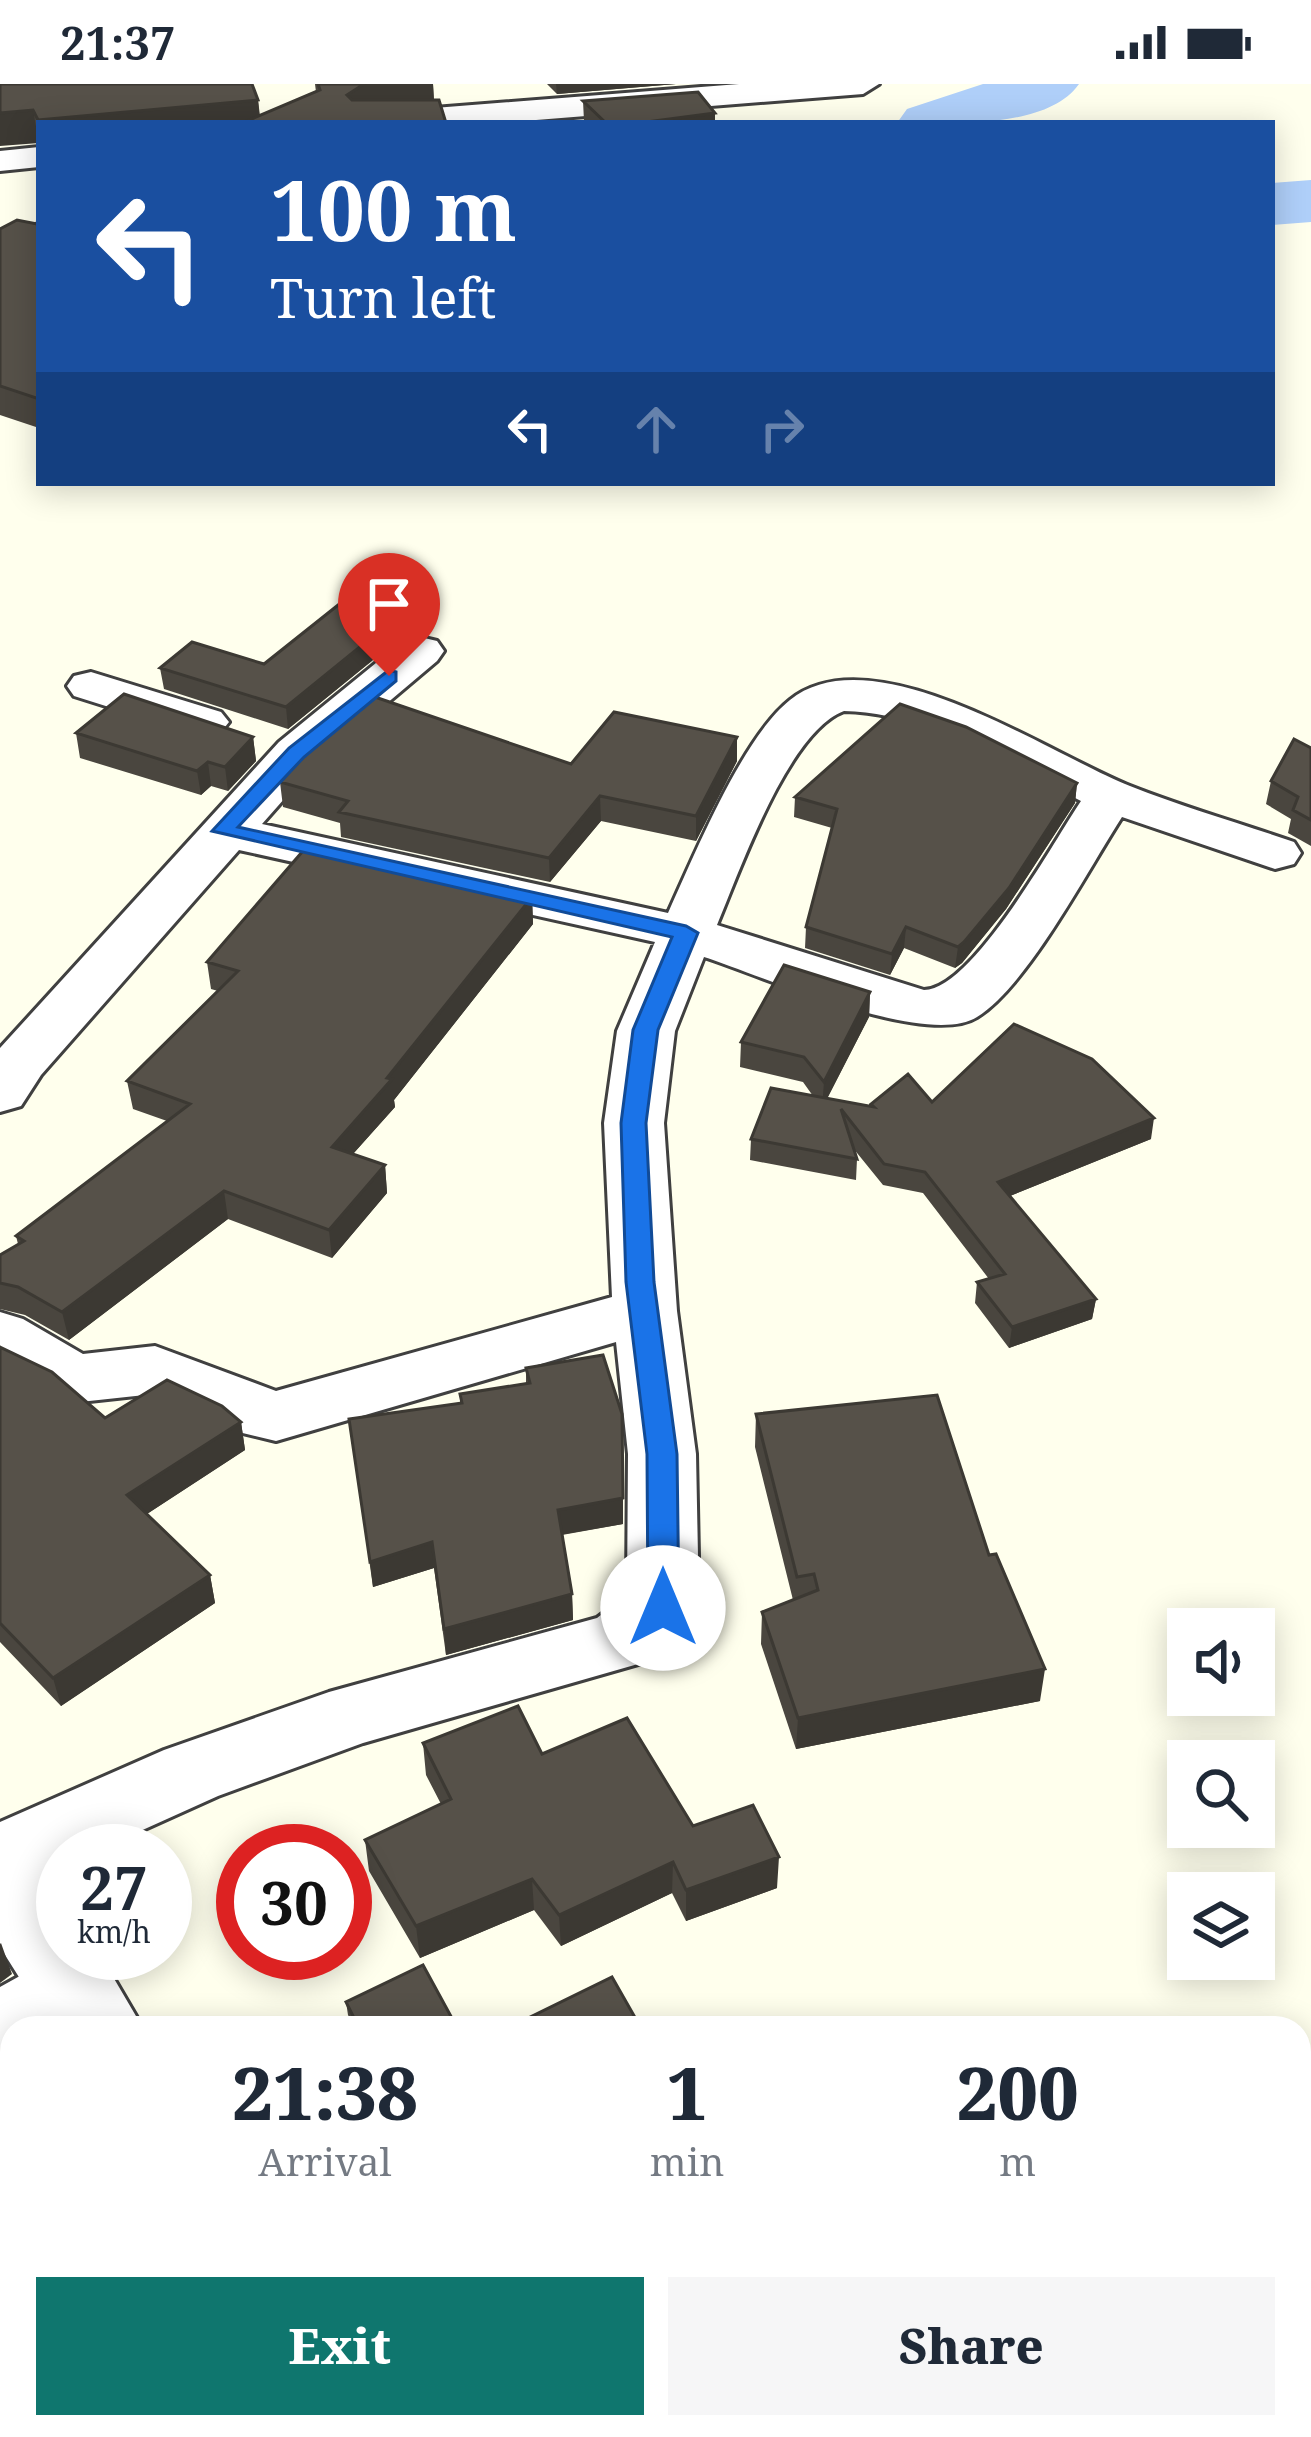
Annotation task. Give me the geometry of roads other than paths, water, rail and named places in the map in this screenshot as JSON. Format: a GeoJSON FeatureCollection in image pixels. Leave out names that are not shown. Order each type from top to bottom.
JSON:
{"type":"FeatureCollection","features":[{"type":"Feature","properties":{"kind":"street"},"geometry":{"type":"LineString","coordinates":[[439,120],[862,84]]}},
{"type":"Feature","properties":{"kind":"street"},"geometry":{"type":"LineString","coordinates":[[0,161],[36,157]]}},
{"type":"Feature","properties":{"kind":"street"},"geometry":{"type":"LineString","coordinates":[[0,1093],[19,1063],[297,753],[420,651]]}},
{"type":"Feature","properties":{"kind":"street"},"geometry":{"type":"LineString","coordinates":[[92,686],[297,753]]}},
{"type":"Feature","properties":{"kind":"street"},"geometry":{"type":"LineString","coordinates":[[0,1858],[232,1758],[355,1714],[619,1641],[650,1623],[663,1608],[662,1476],[645,1311],[634,1123],[646,1030],[727,842],[799,716],[828,697],[868,694],[921,709],[1110,796],[1275,853]]}},
{"type":"Feature","properties":{"kind":"street"},"geometry":{"type":"LineString","coordinates":[[223,831],[686,933],[921,1008],[954,1006],[988,980],[1110,796]]}},
{"type":"Feature","properties":{"kind":"street"},"geometry":{"type":"LineString","coordinates":[[0,1335],[65,1374],[98,1379],[146,1366],[172,1374],[237,1411],[276,1416],[645,1311]]}},
{"type":"Feature","properties":{"kind":"street"},"geometry":{"type":"LineString","coordinates":[[0,1876],[87,2006],[55,2016]]}},
{"type":"Feature","properties":{"kind":"waterway"},"geometry":{"type":"LineString","coordinates":[[939,120],[1047,84]]}},
{"type":"Feature","properties":{"kind":"waterway"},"geometry":{"type":"LineString","coordinates":[[1275,204],[1311,201]]}}]}
